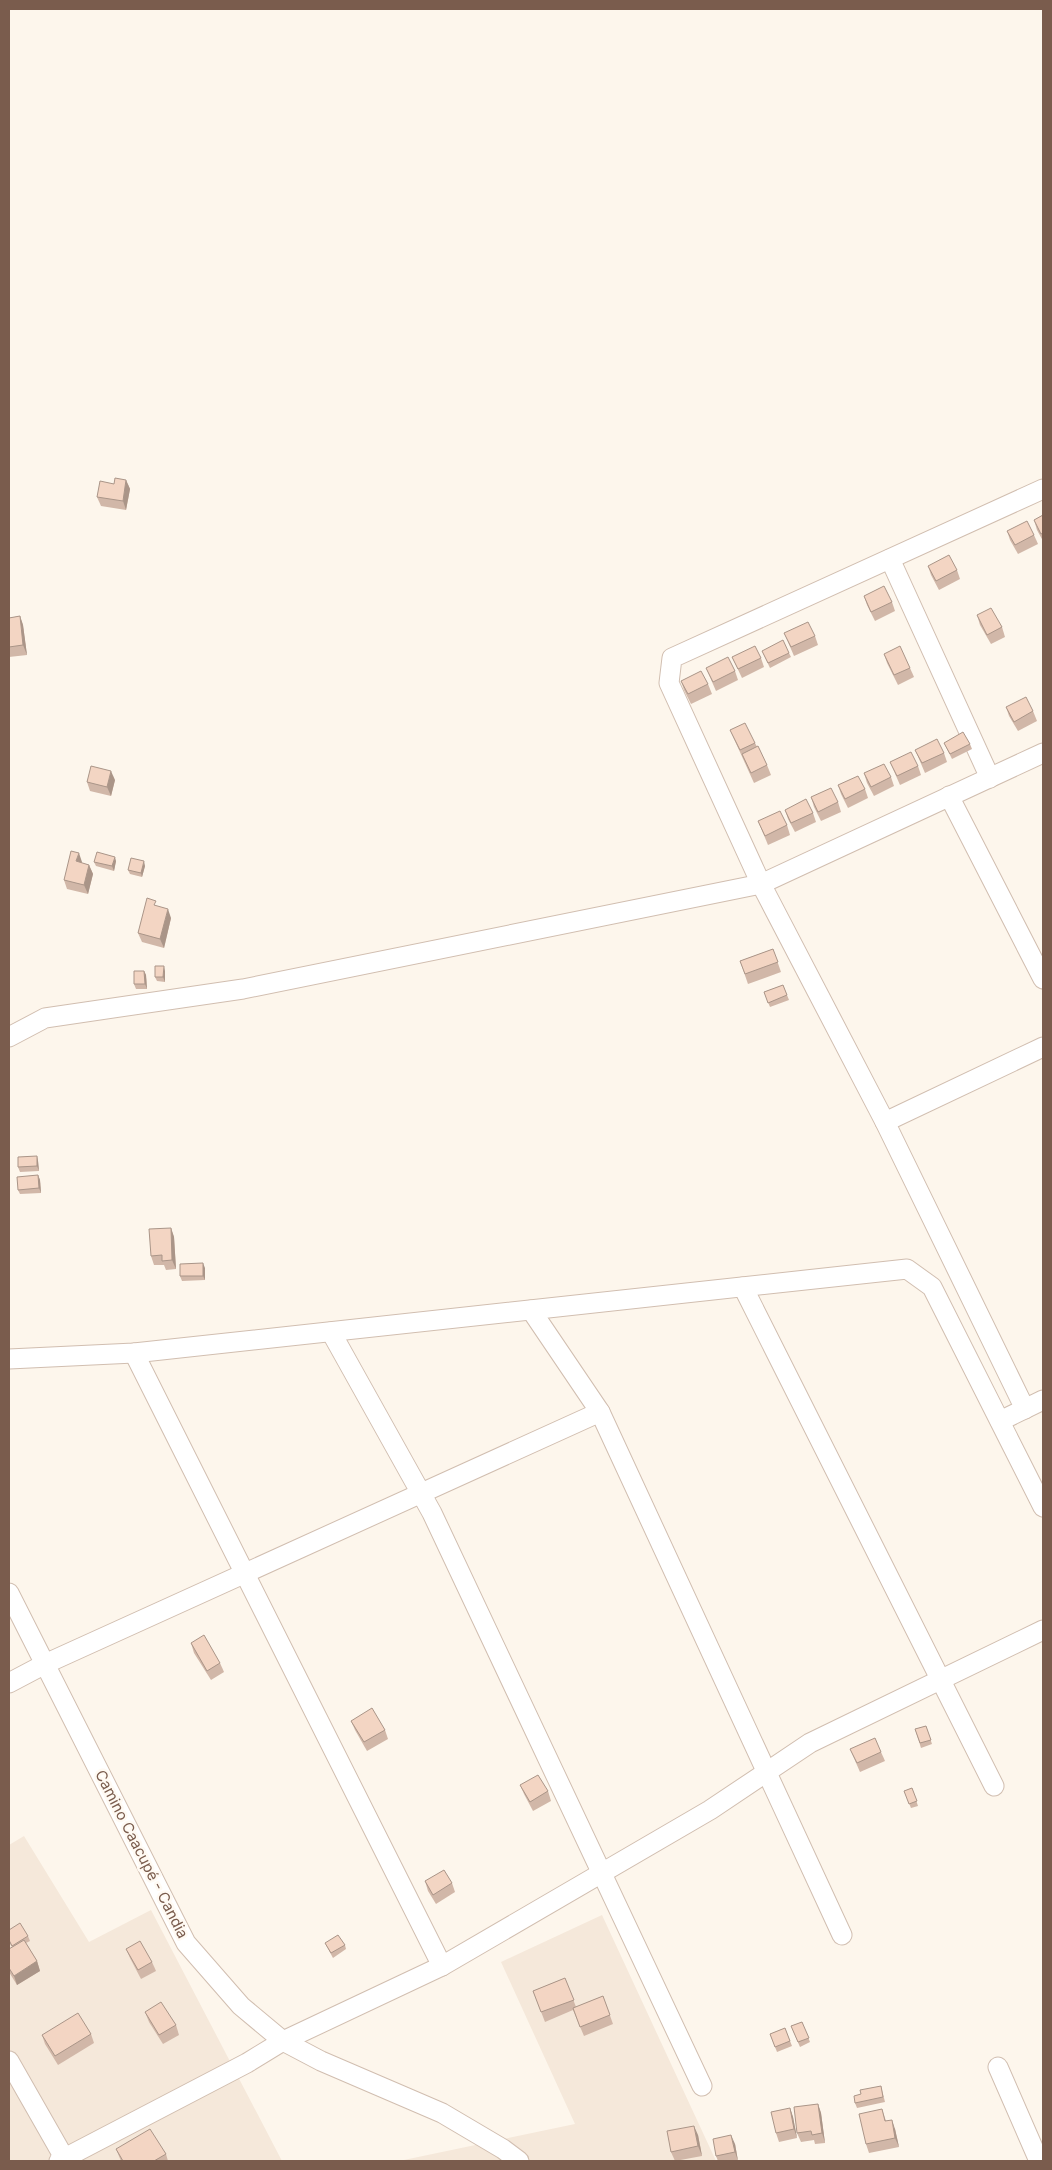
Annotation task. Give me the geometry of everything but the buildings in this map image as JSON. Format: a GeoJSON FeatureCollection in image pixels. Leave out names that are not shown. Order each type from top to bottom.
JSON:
{"type":"FeatureCollection","features":[{"type":"Feature","properties":{"kind":"street"},"geometry":{"type":"LineString","coordinates":[[1026,1409],[885,1122],[761,884],[669,683],[672,658],[1043,489]]}},
{"type":"Feature","properties":{"kind":"street"},"geometry":{"type":"LineString","coordinates":[[890,559],[990,778]]}},
{"type":"Feature","properties":{"kind":"street"},"geometry":{"type":"LineString","coordinates":[[9,1037],[45,1018],[243,989],[761,884],[1043,753]]}},
{"type":"Feature","properties":{"kind":"street"},"geometry":{"type":"LineString","coordinates":[[949,796],[1043,979]]}},
{"type":"Feature","properties":{"kind":"street"},"geometry":{"type":"LineString","coordinates":[[885,1122],[1043,1047]]}},
{"type":"Feature","properties":{"kind":"street"},"geometry":{"type":"LineString","coordinates":[[9,1359],[134,1354],[907,1269],[932,1287],[1043,1507]]}},
{"type":"Feature","properties":{"kind":"street"},"geometry":{"type":"LineString","coordinates":[[743,1287],[994,1786]]}},
{"type":"Feature","properties":{"kind":"street"},"geometry":{"type":"LineString","coordinates":[[531,1310],[600,1412],[842,1935]]}},
{"type":"Feature","properties":{"kind":"street"},"geometry":{"type":"LineString","coordinates":[[331,1332],[422,1493],[702,2086]]}},
{"type":"Feature","properties":{"kind":"street"},"geometry":{"type":"LineString","coordinates":[[134,1354],[442,1966]]}},
{"type":"Feature","properties":{"kind":"street"},"geometry":{"type":"LineString","coordinates":[[1000,1420],[1043,1400]]}},
{"type":"Feature","properties":{"kind":"street"},"geometry":{"type":"LineString","coordinates":[[9,1684],[45,1664],[600,1412]]}},
{"type":"Feature","properties":{"kind":"street","name":"Camino Caacupé - Candia"},"geometry":{"type":"LineString","coordinates":[[9,1593],[186,1943],[241,2006],[282,2041],[321,2061],[442,2113],[503,2149],[519,2161]]}},
{"type":"Feature","properties":{"kind":"street"},"geometry":{"type":"LineString","coordinates":[[9,2061],[63,2160],[247,2062],[282,2041],[442,1966],[710,1810],[810,1742],[1043,1630]]}},
{"type":"Feature","properties":{"kind":"street"},"geometry":{"type":"LineString","coordinates":[[998,2066],[1040,2161]]}},
{"type":"Feature","properties":{"kind":"shaded area"},"geometry":{"type":"Polygon","coordinates":[[[24,1836],[89,1942],[151,1910],[282,2161],[9,2161],[9,1845],[24,1836]]]}},
{"type":"Feature","properties":{"kind":"shaded area"},"geometry":{"type":"Polygon","coordinates":[[[602,1915],[716,2161],[399,2161],[575,2124],[501,1962],[602,1915]]]}}]}
